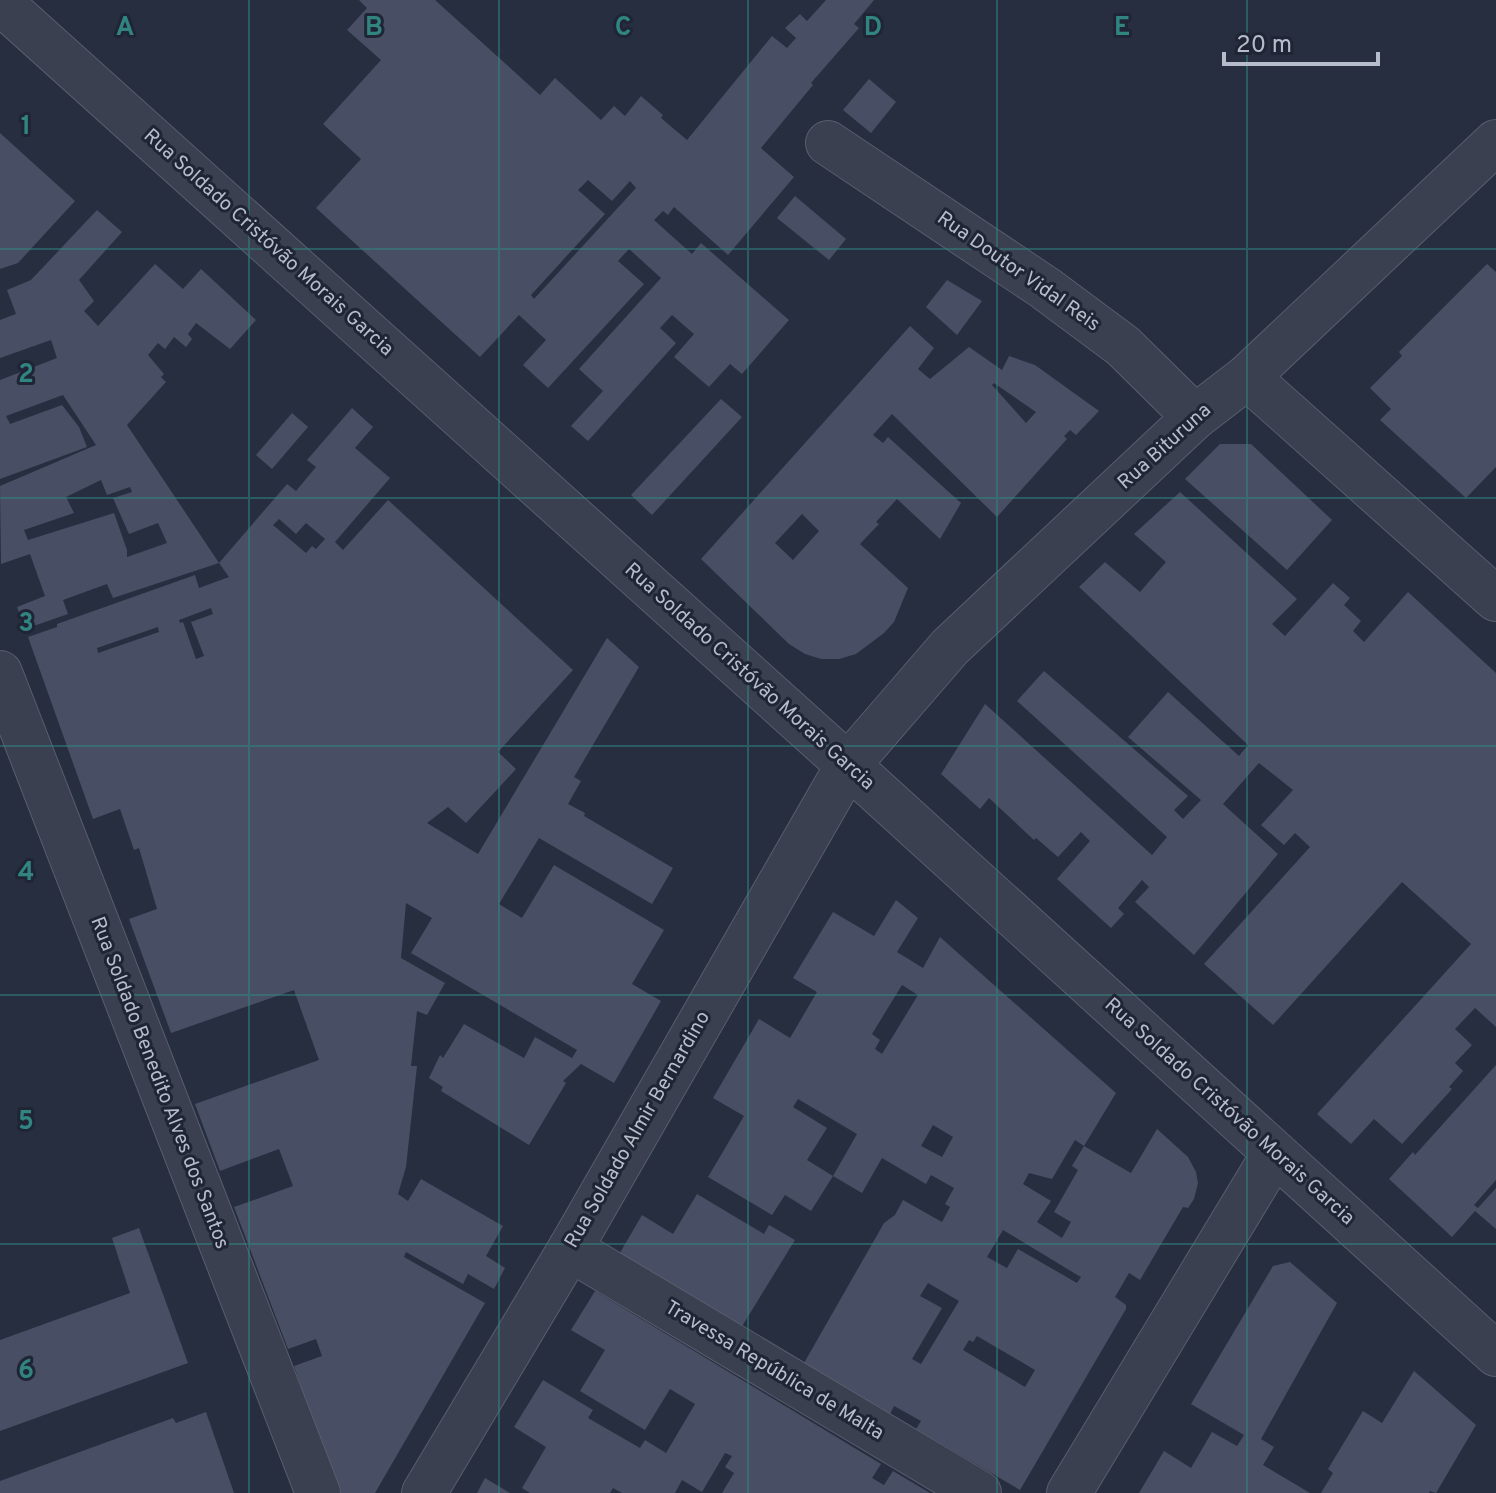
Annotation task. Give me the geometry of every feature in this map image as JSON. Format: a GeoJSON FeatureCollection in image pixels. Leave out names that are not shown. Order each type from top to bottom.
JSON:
{"type":"FeatureCollection","features":[{"type":"Feature","properties":{"kind":"street","name":"Rua Soldado Cristóvão Morais Garcia"},"geometry":{"type":"LineString","coordinates":[[0,2],[848,765],[1496,1354]]}},
{"type":"Feature","properties":{"kind":"street","name":"Rua Bituruna"},"geometry":{"type":"LineString","coordinates":[[848,765],[950,647],[1195,417],[1247,377],[1496,142]]}},
{"type":"Feature","properties":{"kind":"street","name":"Rua Doutor Vidal Reis"},"geometry":{"type":"LineString","coordinates":[[828,143],[1045,288],[1112,338],[1195,417]]}},
{"type":"Feature","properties":{"kind":"street"},"geometry":{"type":"LineString","coordinates":[[1247,377],[1496,599]]}},
{"type":"Feature","properties":{"kind":"street","name":"Rua Soldado Benedito Alves dos Santos"},"geometry":{"type":"LineString","coordinates":[[0,673],[318,1493]]}},
{"type":"Feature","properties":{"kind":"street","name":"Rua Soldado Almir Bernardino"},"geometry":{"type":"LineString","coordinates":[[424,1493],[570,1249],[848,765]]}},
{"type":"Feature","properties":{"kind":"street"},"geometry":{"type":"LineString","coordinates":[[1069,1493],[1274,1154]]}},
{"type":"Feature","properties":{"kind":"street","name":"Travessa República de Malta"},"geometry":{"type":"LineString","coordinates":[[570,1249],[979,1493]]}},
{"type":"Feature","properties":{"kind":"building"},"geometry":{"type":"Polygon","coordinates":[[[359,0],[435,0],[540,95],[555,78],[601,120],[614,106],[625,116],[641,96],[687,140],[772,36],[787,48],[796,38],[785,28],[800,14],[807,21],[826,0],[874,0],[854,24],[859,28],[761,148],[794,177],[728,255],[674,207],[668,215],[663,211],[654,220],[692,254],[701,243],[789,320],[742,374],[730,364],[709,387],[674,357],[694,334],[672,315],[660,328],[676,343],[588,441],[571,426],[603,391],[579,369],[661,278],[629,249],[618,261],[644,284],[548,388],[523,365],[546,340],[519,315],[480,357],[316,208],[361,159],[323,124],[381,60],[347,30],[367,8],[359,0]],[[588,180],[578,190],[605,214],[531,295],[534,299],[636,188],[630,181],[612,201],[588,180]]]}},
{"type":"Feature","properties":{"kind":"building"},"geometry":{"type":"Polygon","coordinates":[[[869,79],[896,102],[871,133],[843,110],[869,79]]]}},
{"type":"Feature","properties":{"kind":"building"},"geometry":{"type":"Polygon","coordinates":[[[0,133],[75,201],[18,263],[0,269],[0,133]]]}},
{"type":"Feature","properties":{"kind":"building"},"geometry":{"type":"Polygon","coordinates":[[[795,196],[846,239],[829,260],[777,218],[795,196]]]}},
{"type":"Feature","properties":{"kind":"building"},"geometry":{"type":"Polygon","coordinates":[[[97,210],[122,232],[79,280],[94,301],[84,311],[98,326],[155,264],[183,289],[201,269],[256,320],[230,349],[196,323],[188,334],[192,339],[186,347],[174,337],[165,349],[158,343],[148,355],[164,374],[161,377],[166,382],[127,425],[219,563],[113,598],[107,584],[63,600],[68,614],[25,629],[17,607],[45,596],[30,554],[1,564],[0,486],[96,445],[63,395],[6,416],[10,424],[62,405],[79,427],[87,447],[0,479],[0,380],[57,358],[51,340],[0,358],[0,320],[16,314],[7,290],[31,280],[97,210]],[[101,480],[66,497],[74,513],[24,530],[28,540],[114,513],[127,557],[167,543],[158,523],[129,534],[113,498],[132,492],[130,487],[107,495],[101,480]]]}},
{"type":"Feature","properties":{"kind":"building"},"geometry":{"type":"Polygon","coordinates":[[[1487,264],[1496,272],[1496,467],[1466,498],[1380,420],[1391,409],[1370,388],[1402,356],[1399,352],[1487,264]]]}},
{"type":"Feature","properties":{"kind":"building"},"geometry":{"type":"Polygon","coordinates":[[[947,280],[982,301],[957,335],[926,307],[947,280]]]}},
{"type":"Feature","properties":{"kind":"building"},"geometry":{"type":"Polygon","coordinates":[[[910,326],[934,348],[918,369],[930,379],[969,347],[1002,370],[1009,356],[1035,365],[1099,411],[1076,435],[1070,430],[1064,436],[1067,439],[997,517],[892,414],[873,435],[883,443],[888,437],[961,503],[940,539],[897,499],[860,544],[908,588],[894,622],[856,654],[839,659],[821,659],[805,654],[789,644],[701,559],[910,326]],[[994,383],[992,385],[1026,423],[1036,412],[994,383]],[[802,514],[775,543],[793,560],[819,531],[802,514]]]}},
{"type":"Feature","properties":{"kind":"building"},"geometry":{"type":"Polygon","coordinates":[[[721,399],[742,417],[652,515],[631,495],[721,399]]]}},
{"type":"Feature","properties":{"kind":"building"},"geometry":{"type":"Polygon","coordinates":[[[352,408],[373,427],[355,448],[390,478],[335,542],[343,550],[388,500],[573,670],[498,752],[516,769],[466,823],[448,807],[427,823],[478,854],[607,638],[639,667],[574,777],[581,781],[568,804],[673,868],[652,904],[539,838],[499,904],[522,918],[554,865],[664,930],[632,984],[661,1001],[614,1083],[581,1064],[563,1081],[566,1083],[529,1145],[441,1091],[443,1087],[429,1078],[440,1055],[443,1058],[464,1024],[524,1058],[535,1037],[572,1058],[577,1050],[411,953],[432,918],[406,903],[401,958],[445,983],[427,1015],[417,1011],[411,1066],[417,1066],[406,1167],[398,1194],[408,1201],[421,1179],[503,1226],[486,1256],[505,1268],[494,1289],[468,1274],[463,1284],[406,1252],[404,1257],[485,1303],[375,1493],[334,1493],[330,1472],[294,1366],[322,1356],[316,1339],[288,1349],[234,1207],[293,1186],[279,1149],[220,1171],[195,1104],[319,1060],[294,990],[171,1033],[129,919],[157,909],[139,848],[134,850],[120,809],[93,819],[28,637],[195,575],[199,588],[229,577],[219,563],[287,484],[296,491],[316,467],[307,460],[352,408]],[[279,519],[273,525],[306,553],[312,546],[316,549],[325,539],[306,523],[296,534],[279,519]],[[211,608],[179,620],[183,622],[196,659],[204,656],[191,622],[213,614],[211,608]],[[158,627],[97,648],[98,653],[159,632],[158,627]]]}},
{"type":"Feature","properties":{"kind":"building"},"geometry":{"type":"Polygon","coordinates":[[[292,413],[308,427],[272,469],[256,455],[292,413]]]}},
{"type":"Feature","properties":{"kind":"building"},"geometry":{"type":"Polygon","coordinates":[[[1220,444],[1251,444],[1332,520],[1287,570],[1185,479],[1220,444]]]}},
{"type":"Feature","properties":{"kind":"building"},"geometry":{"type":"Polygon","coordinates":[[[1180,492],[1297,599],[1272,624],[1285,636],[1333,583],[1350,598],[1344,605],[1361,621],[1353,631],[1364,642],[1408,592],[1496,673],[1496,1027],[1475,1008],[1455,1029],[1472,1045],[1455,1063],[1463,1071],[1449,1087],[1452,1089],[1402,1144],[1374,1119],[1351,1144],[1317,1114],[1471,944],[1402,882],[1273,1025],[1204,964],[1310,847],[1295,833],[1284,845],[1261,825],[1293,790],[1259,763],[1223,804],[1278,854],[1194,955],[1135,902],[1149,887],[1142,880],[1118,908],[1124,914],[1111,928],[1057,879],[1090,841],[1081,832],[1058,857],[1036,838],[1034,840],[989,798],[980,809],[941,774],[985,704],[1152,855],[1167,837],[1017,701],[1044,671],[1188,796],[1174,810],[1183,819],[1201,800],[1128,737],[1168,692],[1239,756],[1248,745],[1079,587],[1105,562],[1140,592],[1166,562],[1134,534],[1180,492]]]}},
{"type":"Feature","properties":{"kind":"building"},"geometry":{"type":"Polygon","coordinates":[[[896,900],[918,918],[897,952],[923,968],[940,937],[1116,1093],[1084,1146],[1131,1173],[1157,1129],[1188,1157],[1196,1172],[1198,1183],[1194,1199],[1188,1208],[1183,1207],[1140,1280],[1129,1273],[1115,1297],[1126,1305],[1126,1309],[1020,1490],[916,1429],[921,1421],[894,1406],[890,1414],[804,1363],[884,1223],[895,1215],[903,1200],[942,1222],[950,1207],[945,1204],[954,1188],[931,1175],[926,1184],[882,1158],[862,1193],[833,1176],[811,1211],[785,1195],[772,1215],[708,1177],[744,1116],[713,1098],[759,1019],[790,1038],[817,992],[793,978],[833,912],[874,936],[896,900]],[[902,985],[872,1034],[880,1040],[875,1049],[882,1054],[918,995],[902,985]],[[798,1099],[793,1107],[827,1128],[807,1160],[833,1176],[857,1134],[798,1099]],[[933,1125],[921,1146],[942,1157],[953,1137],[933,1125]],[[1075,1140],[1052,1179],[1029,1173],[1023,1184],[1051,1201],[1037,1222],[1062,1238],[1071,1222],[1054,1212],[1078,1170],[1072,1166],[1084,1146],[1075,1140]],[[1003,1230],[987,1257],[1007,1268],[1018,1249],[1077,1283],[1081,1277],[1003,1230]],[[928,1283],[920,1296],[942,1308],[912,1359],[921,1364],[959,1301],[928,1283]],[[977,1336],[973,1342],[969,1340],[963,1350],[1025,1387],[1035,1370],[977,1336]]]}},
{"type":"Feature","properties":{"kind":"building"},"geometry":{"type":"Polygon","coordinates":[[[1496,1065],[1496,1180],[1474,1205],[1478,1208],[1496,1188],[1496,1229],[1475,1211],[1452,1237],[1389,1179],[1413,1152],[1415,1155],[1496,1065]]]}},
{"type":"Feature","properties":{"kind":"building"},"geometry":{"type":"Polygon","coordinates":[[[697,1194],[764,1234],[769,1225],[795,1240],[741,1328],[617,1258],[642,1215],[673,1234],[697,1194]]]}},
{"type":"Feature","properties":{"kind":"building"},"geometry":{"type":"Polygon","coordinates":[[[139,1228],[188,1363],[0,1431],[0,1340],[130,1293],[112,1238],[139,1228]]]}},
{"type":"Feature","properties":{"kind":"building"},"geometry":{"type":"Polygon","coordinates":[[[1290,1262],[1337,1303],[1261,1439],[1274,1447],[1263,1465],[1310,1493],[1139,1493],[1164,1451],[1191,1468],[1212,1432],[1237,1446],[1244,1435],[1191,1404],[1273,1266],[1290,1262]]]}},
{"type":"Feature","properties":{"kind":"building"},"geometry":{"type":"Polygon","coordinates":[[[595,1291],[881,1464],[872,1478],[884,1485],[893,1471],[930,1493],[722,1493],[734,1473],[725,1467],[732,1456],[725,1453],[702,1492],[682,1480],[675,1493],[622,1493],[613,1488],[610,1493],[530,1493],[522,1488],[546,1447],[514,1427],[543,1380],[593,1410],[588,1418],[640,1448],[645,1440],[666,1453],[695,1404],[670,1389],[645,1430],[580,1391],[605,1350],[571,1330],[595,1291]]]}},
{"type":"Feature","properties":{"kind":"building"},"geometry":{"type":"Polygon","coordinates":[[[1414,1371],[1476,1425],[1436,1493],[1321,1493],[1333,1473],[1328,1469],[1363,1411],[1382,1423],[1414,1371]]]}},
{"type":"Feature","properties":{"kind":"building"},"geometry":{"type":"Polygon","coordinates":[[[206,1412],[234,1493],[0,1493],[0,1481],[173,1418],[176,1423],[206,1412]]]}},
{"type":"Feature","properties":{"kind":"building"},"geometry":{"type":"Polygon","coordinates":[[[485,1478],[510,1493],[477,1493],[485,1478]]]}}]}
